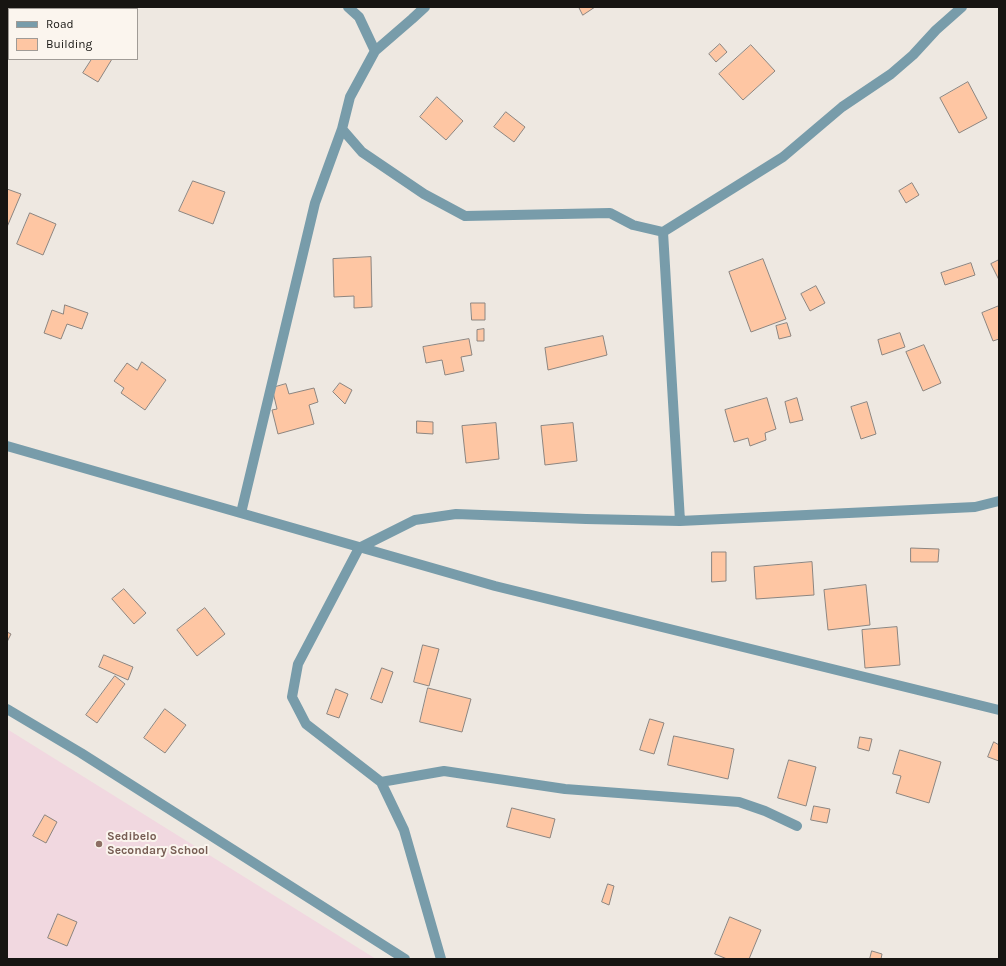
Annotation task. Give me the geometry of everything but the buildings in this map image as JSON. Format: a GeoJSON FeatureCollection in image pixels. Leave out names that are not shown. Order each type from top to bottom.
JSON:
{"type":"FeatureCollection","features":[{"type":"Feature","properties":{"kind":"street"},"geometry":{"type":"LineString","coordinates":[[348,7],[360,17],[375,51]]}},
{"type":"Feature","properties":{"kind":"street"},"geometry":{"type":"LineString","coordinates":[[241,513],[315,203],[342,129],[350,97],[375,51],[425,7]]}},
{"type":"Feature","properties":{"kind":"street"},"geometry":{"type":"LineString","coordinates":[[342,129],[362,152],[424,194],[465,216],[610,213],[633,225],[663,232],[783,157],[842,107],[891,74],[913,55],[936,30],[962,7]]}},
{"type":"Feature","properties":{"kind":"street"},"geometry":{"type":"LineString","coordinates":[[663,232],[680,521]]}},
{"type":"Feature","properties":{"kind":"street"},"geometry":{"type":"LineString","coordinates":[[7,446],[495,586],[999,710]]}},
{"type":"Feature","properties":{"kind":"street"},"geometry":{"type":"LineString","coordinates":[[441,959],[404,830],[381,782],[306,724],[292,697],[298,664],[359,548],[415,520],[456,514],[680,521],[975,506],[999,501]]}},
{"type":"Feature","properties":{"kind":"street"},"geometry":{"type":"LineString","coordinates":[[7,709],[81,753],[404,959]]}},
{"type":"Feature","properties":{"kind":"street"},"geometry":{"type":"LineString","coordinates":[[381,782],[444,771],[565,789],[739,802],[765,811],[797,826]]}},
{"type":"Feature","properties":{"kind":"shaded area","name":"Sedibelo Secondary School"},"geometry":{"type":"Polygon","coordinates":[[[7,729],[376,959],[7,959],[7,729]]]}},
{"type":"Feature","properties":{"kind":"place","name":"Sedibelo Secondary School"},"geometry":{"type":"Point","coordinates":[99,844]}}]}
